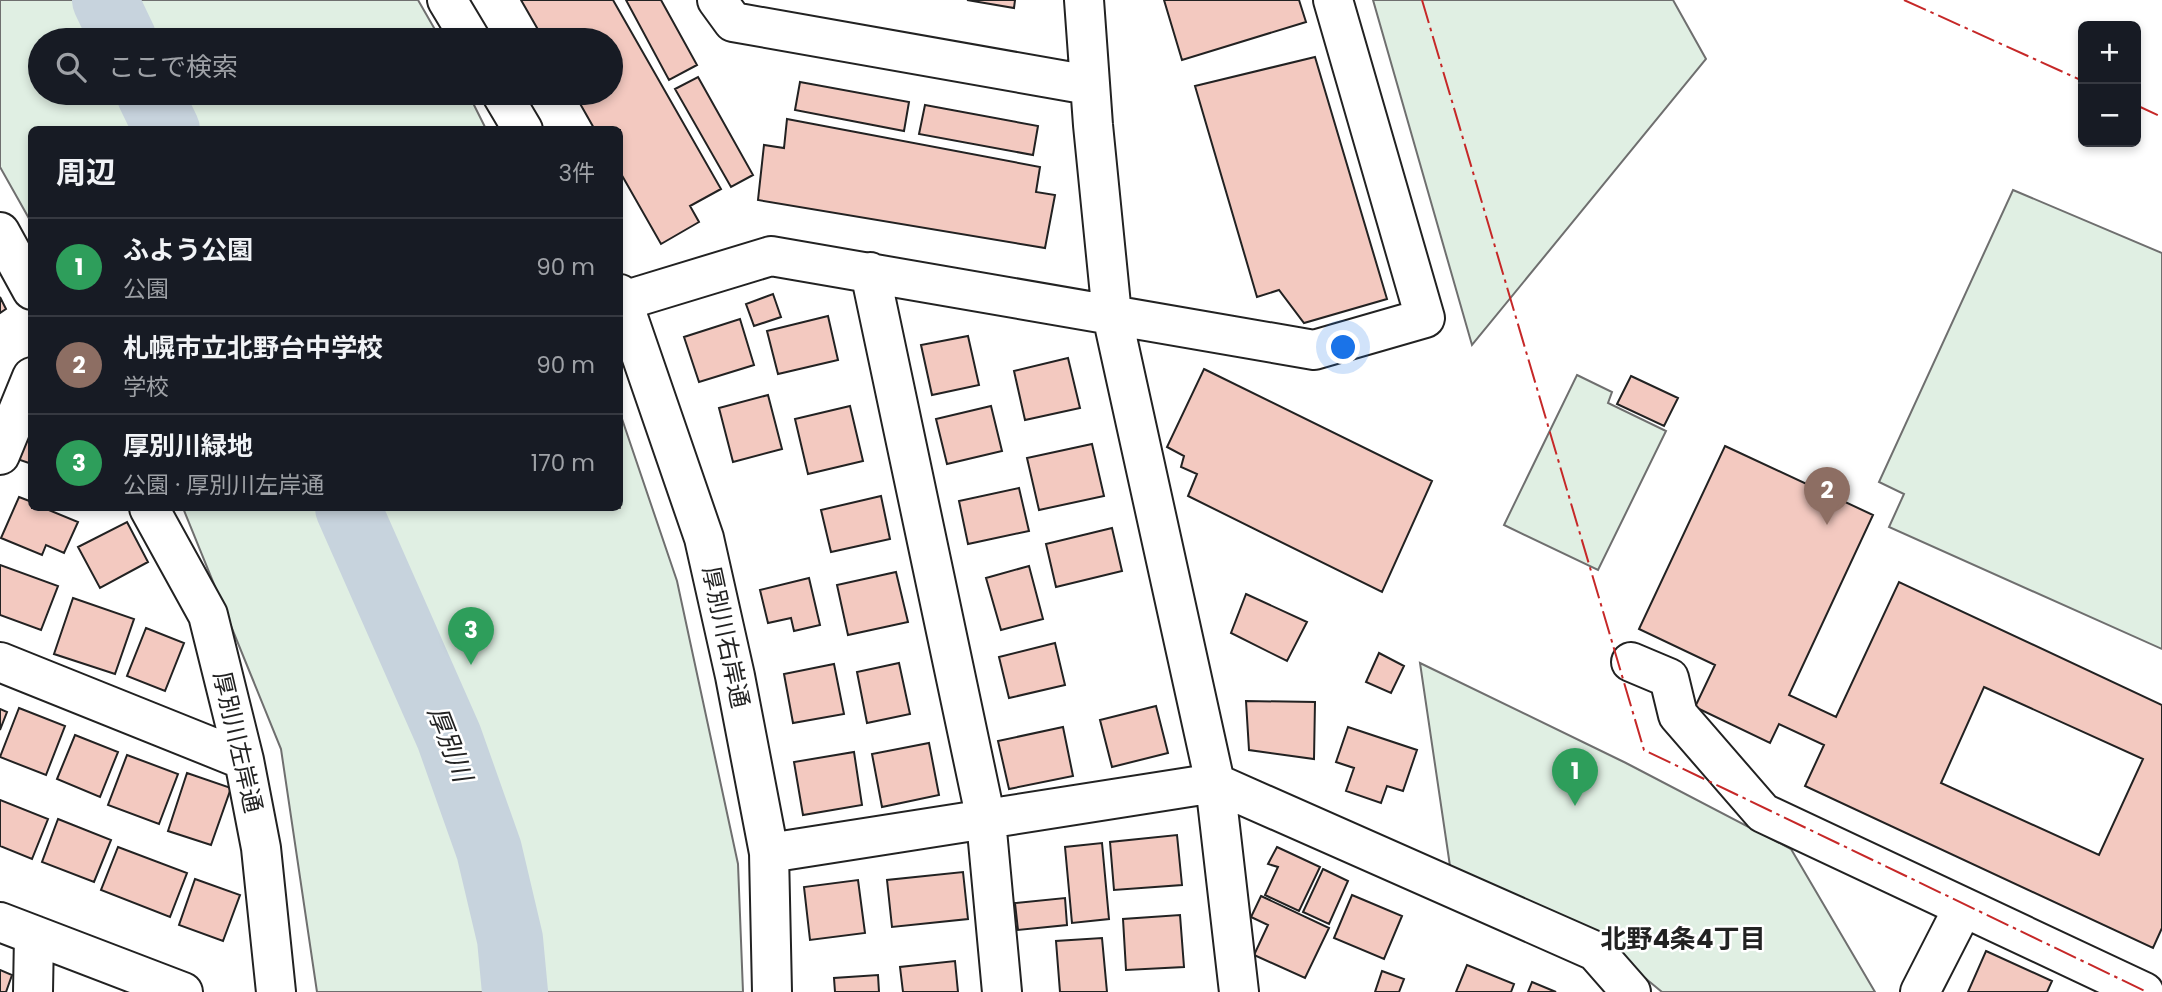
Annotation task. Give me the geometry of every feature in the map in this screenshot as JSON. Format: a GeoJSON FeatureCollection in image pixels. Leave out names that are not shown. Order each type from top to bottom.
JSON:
{"type":"FeatureCollection","features":[{"type":"Feature","properties":{"kind":"street"},"geometry":{"type":"LineString","coordinates":[[447,0],[464,28]]}},
{"type":"Feature","properties":{"kind":"street"},"geometry":{"type":"LineString","coordinates":[[717,0],[733,22],[1089,85]]}},
{"type":"Feature","properties":{"kind":"street"},"geometry":{"type":"LineString","coordinates":[[1084,0],[1089,85],[1112,315],[1215,783],[1238,992]]}},
{"type":"Feature","properties":{"kind":"street"},"geometry":{"type":"LineString","coordinates":[[623,298],[771,256],[1314,350],[1425,318],[1333,0]]}},
{"type":"Feature","properties":{"kind":"street"},"geometry":{"type":"LineString","coordinates":[[508,105],[521,126]]}},
{"type":"Feature","properties":{"kind":"street"},"geometry":{"type":"LineString","coordinates":[[0,232],[28,283]]}},
{"type":"Feature","properties":{"kind":"street"},"geometry":{"type":"LineString","coordinates":[[870,272],[986,820],[1002,992]]}},
{"type":"Feature","properties":{"kind":"street","name":"厚別川右岸通"},"geometry":{"type":"LineString","coordinates":[[623,301],[704,538],[736,676],[769,853],[772,992]]}},
{"type":"Feature","properties":{"kind":"street"},"geometry":{"type":"LineString","coordinates":[[0,455],[28,387]]}},
{"type":"Feature","properties":{"kind":"street","name":"厚別川左岸通"},"geometry":{"type":"LineString","coordinates":[[151,511],[208,615],[244,760],[261,848],[276,992]]}},
{"type":"Feature","properties":{"kind":"street"},"geometry":{"type":"LineString","coordinates":[[0,662],[244,760]]}},
{"type":"Feature","properties":{"kind":"street"},"geometry":{"type":"LineString","coordinates":[[1631,663],[1669,678],[1678,715],[1763,813],[2144,992]]}},
{"type":"Feature","properties":{"kind":"street"},"geometry":{"type":"LineString","coordinates":[[769,853],[1215,783],[1595,951],[1631,992]]}},
{"type":"Feature","properties":{"kind":"street"},"geometry":{"type":"LineString","coordinates":[[1920,992],[1963,908]]}},
{"type":"Feature","properties":{"kind":"street"},"geometry":{"type":"LineString","coordinates":[[17,928],[33,992]]}},
{"type":"Feature","properties":{"kind":"street"},"geometry":{"type":"LineString","coordinates":[[17,928],[183,992]]}},
{"type":"Feature","properties":{"kind":"street"},"geometry":{"type":"LineString","coordinates":[[2156,992],[2162,989]]}},
{"type":"Feature","properties":{"kind":"green space"},"geometry":{"type":"Polygon","coordinates":[[[0,0],[418,0],[434,28],[28,28],[28,105],[474,105],[484,126],[28,126],[28,217],[0,167],[0,0]]]}},
{"type":"Feature","properties":{"kind":"green space"},"geometry":{"type":"Polygon","coordinates":[[[1373,0],[1673,0],[1706,59],[1472,345],[1373,0]]]}},
{"type":"Feature","properties":{"kind":"green space"},"geometry":{"type":"Polygon","coordinates":[[[2013,190],[2162,253],[2162,649],[1889,527],[1904,494],[1879,482],[2013,190]]]}},
{"type":"Feature","properties":{"kind":"green space"},"geometry":{"type":"Polygon","coordinates":[[[1577,375],[1612,392],[1608,403],[1666,431],[1598,570],[1504,525],[1577,375]]]}},
{"type":"Feature","properties":{"kind":"green space"},"geometry":{"type":"Polygon","coordinates":[[[623,422],[677,581],[738,864],[743,992],[317,992],[281,749],[184,511],[623,511],[623,422]]]}},
{"type":"Feature","properties":{"kind":"green space"},"geometry":{"type":"Polygon","coordinates":[[[1420,663],[1626,763],[1791,849],[1875,992],[1662,992],[1611,950],[1450,866],[1420,663]]]}},
{"type":"Feature","properties":{"kind":"building"},"geometry":{"type":"Polygon","coordinates":[[[521,0],[613,0],[721,189],[690,206],[699,222],[661,244],[623,177],[623,126],[593,126],[581,105],[623,105],[623,28],[537,28],[521,0]]]}},
{"type":"Feature","properties":{"kind":"building"},"geometry":{"type":"Polygon","coordinates":[[[626,0],[661,0],[697,65],[669,80],[626,0]]]}},
{"type":"Feature","properties":{"kind":"building"},"geometry":{"type":"Polygon","coordinates":[[[967,0],[1015,0],[1014,8],[967,0]]]}},
{"type":"Feature","properties":{"kind":"building"},"geometry":{"type":"Polygon","coordinates":[[[1164,0],[1299,0],[1306,22],[1182,60],[1164,0]]]}},
{"type":"Feature","properties":{"kind":"building"},"geometry":{"type":"Polygon","coordinates":[[[1315,57],[1387,299],[1304,323],[1279,290],[1257,297],[1195,86],[1315,57]]]}},
{"type":"Feature","properties":{"kind":"building"},"geometry":{"type":"Polygon","coordinates":[[[698,77],[753,175],[731,187],[675,89],[698,77]]]}},
{"type":"Feature","properties":{"kind":"building"},"geometry":{"type":"Polygon","coordinates":[[[800,82],[909,102],[904,131],[795,110],[800,82]]]}},
{"type":"Feature","properties":{"kind":"building"},"geometry":{"type":"Polygon","coordinates":[[[925,105],[1038,126],[1033,155],[919,134],[925,105]]]}},
{"type":"Feature","properties":{"kind":"building"},"geometry":{"type":"Polygon","coordinates":[[[787,119],[1040,167],[1036,192],[1055,195],[1045,248],[758,200],[764,145],[784,148],[787,119]]]}},
{"type":"Feature","properties":{"kind":"building"},"geometry":{"type":"Polygon","coordinates":[[[773,294],[781,317],[754,326],[746,304],[773,294]]]}},
{"type":"Feature","properties":{"kind":"building"},"geometry":{"type":"Polygon","coordinates":[[[0,297],[6,309],[0,313],[0,297]]]}},
{"type":"Feature","properties":{"kind":"building"},"geometry":{"type":"Polygon","coordinates":[[[828,316],[838,360],[778,374],[767,331],[828,316]]]}},
{"type":"Feature","properties":{"kind":"building"},"geometry":{"type":"Polygon","coordinates":[[[740,319],[754,365],[699,382],[684,337],[740,319]]]}},
{"type":"Feature","properties":{"kind":"building"},"geometry":{"type":"Polygon","coordinates":[[[968,336],[979,385],[932,395],[921,345],[968,336]]]}},
{"type":"Feature","properties":{"kind":"building"},"geometry":{"type":"Polygon","coordinates":[[[1068,358],[1080,408],[1025,420],[1014,371],[1068,358]]]}},
{"type":"Feature","properties":{"kind":"building"},"geometry":{"type":"Polygon","coordinates":[[[1204,369],[1432,481],[1382,592],[1188,496],[1197,474],[1181,467],[1184,456],[1167,447],[1204,369]]]}},
{"type":"Feature","properties":{"kind":"building"},"geometry":{"type":"Polygon","coordinates":[[[1631,376],[1678,398],[1664,426],[1617,404],[1631,376]]]}},
{"type":"Feature","properties":{"kind":"building"},"geometry":{"type":"Polygon","coordinates":[[[768,395],[782,449],[733,462],[719,408],[768,395]]]}},
{"type":"Feature","properties":{"kind":"building"},"geometry":{"type":"Polygon","coordinates":[[[850,406],[863,461],[808,474],[795,419],[850,406]]]}},
{"type":"Feature","properties":{"kind":"building"},"geometry":{"type":"Polygon","coordinates":[[[991,406],[1002,451],[947,464],[936,419],[991,406]]]}},
{"type":"Feature","properties":{"kind":"building"},"geometry":{"type":"Polygon","coordinates":[[[28,429],[28,463],[17,459],[28,429]]]}},
{"type":"Feature","properties":{"kind":"building"},"geometry":{"type":"Polygon","coordinates":[[[1092,444],[1104,496],[1039,510],[1027,458],[1092,444]]]}},
{"type":"Feature","properties":{"kind":"building"},"geometry":{"type":"Polygon","coordinates":[[[1725,446],[1873,515],[1789,695],[1836,717],[1899,582],[2162,705],[2162,928],[2153,948],[1805,786],[1824,745],[1779,724],[1770,743],[1695,707],[1715,665],[1639,629],[1725,446]],[[1984,687],[1941,783],[2099,855],[2143,759],[1984,687]]]}},
{"type":"Feature","properties":{"kind":"building"},"geometry":{"type":"Polygon","coordinates":[[[1019,488],[1029,531],[968,544],[959,501],[1019,488]]]}},
{"type":"Feature","properties":{"kind":"building"},"geometry":{"type":"Polygon","coordinates":[[[881,496],[890,539],[831,552],[821,510],[881,496]]]}},
{"type":"Feature","properties":{"kind":"building"},"geometry":{"type":"Polygon","coordinates":[[[19,497],[28,500],[28,511],[51,511],[78,522],[64,553],[46,545],[42,555],[1,538],[19,497]]]}},
{"type":"Feature","properties":{"kind":"building"},"geometry":{"type":"Polygon","coordinates":[[[127,522],[148,562],[100,588],[78,547],[127,522]]]}},
{"type":"Feature","properties":{"kind":"building"},"geometry":{"type":"Polygon","coordinates":[[[1112,528],[1122,571],[1056,587],[1046,544],[1112,528]]]}},
{"type":"Feature","properties":{"kind":"building"},"geometry":{"type":"Polygon","coordinates":[[[0,565],[58,586],[41,630],[0,615],[0,565]]]}},
{"type":"Feature","properties":{"kind":"building"},"geometry":{"type":"Polygon","coordinates":[[[1029,566],[1043,619],[1001,630],[986,578],[1029,566]]]}},
{"type":"Feature","properties":{"kind":"building"},"geometry":{"type":"Polygon","coordinates":[[[896,572],[908,622],[848,635],[837,585],[896,572]]]}},
{"type":"Feature","properties":{"kind":"building"},"geometry":{"type":"Polygon","coordinates":[[[809,578],[820,625],[794,631],[791,618],[768,623],[760,590],[809,578]]]}},
{"type":"Feature","properties":{"kind":"building"},"geometry":{"type":"Polygon","coordinates":[[[1246,594],[1307,622],[1287,661],[1231,633],[1246,594]]]}},
{"type":"Feature","properties":{"kind":"building"},"geometry":{"type":"Polygon","coordinates":[[[73,598],[134,619],[115,674],[54,654],[73,598]]]}},
{"type":"Feature","properties":{"kind":"building"},"geometry":{"type":"Polygon","coordinates":[[[146,628],[184,643],[165,691],[127,676],[146,628]]]}},
{"type":"Feature","properties":{"kind":"building"},"geometry":{"type":"Polygon","coordinates":[[[1055,643],[1065,685],[1009,698],[999,657],[1055,643]]]}},
{"type":"Feature","properties":{"kind":"building"},"geometry":{"type":"Polygon","coordinates":[[[1379,653],[1404,666],[1391,693],[1366,682],[1379,653]]]}},
{"type":"Feature","properties":{"kind":"building"},"geometry":{"type":"Polygon","coordinates":[[[899,663],[910,714],[867,723],[857,672],[899,663]]]}},
{"type":"Feature","properties":{"kind":"building"},"geometry":{"type":"Polygon","coordinates":[[[834,664],[844,714],[793,723],[784,674],[834,664]]]}},
{"type":"Feature","properties":{"kind":"building"},"geometry":{"type":"Polygon","coordinates":[[[1246,701],[1315,702],[1314,759],[1249,750],[1246,701]]]}},
{"type":"Feature","properties":{"kind":"building"},"geometry":{"type":"Polygon","coordinates":[[[1156,706],[1168,753],[1112,767],[1100,720],[1156,706]]]}},
{"type":"Feature","properties":{"kind":"building"},"geometry":{"type":"Polygon","coordinates":[[[19,708],[65,726],[46,775],[0,757],[19,708]]]}},
{"type":"Feature","properties":{"kind":"building"},"geometry":{"type":"Polygon","coordinates":[[[0,709],[7,712],[0,730],[0,709]]]}},
{"type":"Feature","properties":{"kind":"building"},"geometry":{"type":"Polygon","coordinates":[[[1063,727],[1073,776],[1009,789],[998,741],[1063,727]]]}},
{"type":"Feature","properties":{"kind":"building"},"geometry":{"type":"Polygon","coordinates":[[[1348,727],[1417,750],[1403,791],[1387,786],[1381,803],[1346,791],[1354,768],[1336,762],[1348,727]]]}},
{"type":"Feature","properties":{"kind":"building"},"geometry":{"type":"Polygon","coordinates":[[[75,735],[118,752],[100,797],[57,779],[75,735]]]}},
{"type":"Feature","properties":{"kind":"building"},"geometry":{"type":"Polygon","coordinates":[[[929,743],[939,795],[882,807],[872,754],[929,743]]]}},
{"type":"Feature","properties":{"kind":"building"},"geometry":{"type":"Polygon","coordinates":[[[854,752],[862,805],[803,815],[794,762],[854,752]]]}},
{"type":"Feature","properties":{"kind":"building"},"geometry":{"type":"Polygon","coordinates":[[[127,755],[178,774],[159,824],[108,805],[127,755]]]}},
{"type":"Feature","properties":{"kind":"building"},"geometry":{"type":"Polygon","coordinates":[[[187,773],[231,788],[211,845],[168,831],[187,773]]]}},
{"type":"Feature","properties":{"kind":"building"},"geometry":{"type":"Polygon","coordinates":[[[0,800],[48,819],[32,859],[0,846],[0,800]]]}},
{"type":"Feature","properties":{"kind":"building"},"geometry":{"type":"Polygon","coordinates":[[[58,819],[111,840],[94,882],[42,862],[58,819]]]}},
{"type":"Feature","properties":{"kind":"building"},"geometry":{"type":"Polygon","coordinates":[[[1177,835],[1182,885],[1114,890],[1110,842],[1177,835]]]}},
{"type":"Feature","properties":{"kind":"building"},"geometry":{"type":"Polygon","coordinates":[[[1102,843],[1109,919],[1072,923],[1065,847],[1102,843]]]}},
{"type":"Feature","properties":{"kind":"building"},"geometry":{"type":"Polygon","coordinates":[[[118,847],[187,873],[170,917],[101,890],[118,847]]]}},
{"type":"Feature","properties":{"kind":"building"},"geometry":{"type":"Polygon","coordinates":[[[1277,847],[1320,867],[1299,911],[1265,895],[1278,867],[1268,864],[1277,847]]]}},
{"type":"Feature","properties":{"kind":"building"},"geometry":{"type":"Polygon","coordinates":[[[1323,869],[1348,881],[1329,924],[1303,912],[1323,869]]]}},
{"type":"Feature","properties":{"kind":"building"},"geometry":{"type":"Polygon","coordinates":[[[963,872],[968,919],[892,927],[887,880],[963,872]]]}},
{"type":"Feature","properties":{"kind":"building"},"geometry":{"type":"Polygon","coordinates":[[[195,879],[240,895],[223,941],[179,925],[195,879]]]}},
{"type":"Feature","properties":{"kind":"building"},"geometry":{"type":"Polygon","coordinates":[[[858,880],[865,933],[810,940],[804,887],[858,880]]]}},
{"type":"Feature","properties":{"kind":"building"},"geometry":{"type":"Polygon","coordinates":[[[1352,895],[1402,916],[1384,959],[1334,938],[1352,895]]]}},
{"type":"Feature","properties":{"kind":"building"},"geometry":{"type":"Polygon","coordinates":[[[1261,896],[1329,928],[1305,978],[1254,955],[1268,925],[1251,917],[1261,896]]]}},
{"type":"Feature","properties":{"kind":"building"},"geometry":{"type":"Polygon","coordinates":[[[1065,898],[1067,925],[1018,930],[1015,903],[1065,898]]]}},
{"type":"Feature","properties":{"kind":"building"},"geometry":{"type":"Polygon","coordinates":[[[1180,915],[1184,967],[1126,970],[1123,919],[1180,915]]]}},
{"type":"Feature","properties":{"kind":"building"},"geometry":{"type":"Polygon","coordinates":[[[1102,938],[1107,992],[1060,992],[1056,941],[1102,938]]]}},
{"type":"Feature","properties":{"kind":"building"},"geometry":{"type":"Polygon","coordinates":[[[1986,951],[2052,981],[2047,992],[1968,992],[1986,951]]]}},
{"type":"Feature","properties":{"kind":"building"},"geometry":{"type":"Polygon","coordinates":[[[955,961],[958,992],[903,992],[900,967],[955,961]]]}},
{"type":"Feature","properties":{"kind":"building"},"geometry":{"type":"Polygon","coordinates":[[[1467,965],[1514,984],[1511,992],[1456,992],[1467,965]]]}},
{"type":"Feature","properties":{"kind":"building"},"geometry":{"type":"Polygon","coordinates":[[[0,970],[12,975],[6,992],[0,992],[0,970]]]}},
{"type":"Feature","properties":{"kind":"building"},"geometry":{"type":"Polygon","coordinates":[[[1382,971],[1404,979],[1399,992],[1375,992],[1382,971]]]}},
{"type":"Feature","properties":{"kind":"building"},"geometry":{"type":"Polygon","coordinates":[[[878,975],[879,992],[835,992],[834,978],[878,975]]]}},
{"type":"Feature","properties":{"kind":"building"},"geometry":{"type":"Polygon","coordinates":[[[1532,982],[1556,992],[1528,992],[1532,982]]]}},
{"type":"Feature","properties":{"kind":"waterway","name":"厚別川"},"geometry":{"type":"LineString","coordinates":[[105,0],[118,28]]}},
{"type":"Feature","properties":{"kind":"waterway","name":"厚別川"},"geometry":{"type":"LineString","coordinates":[[155,105],[165,126]]}},
{"type":"Feature","properties":{"kind":"waterway","name":"厚別川"},"geometry":{"type":"LineString","coordinates":[[349,511],[449,737],[489,850],[510,939],[515,992]]}},
{"type":"Feature","properties":{"kind":"power"},"geometry":{"type":"LineString","coordinates":[[1422,0],[1644,750],[2147,992]]}},
{"type":"Feature","properties":{"kind":"power"},"geometry":{"type":"LineString","coordinates":[[1904,0],[2078,79]]}},
{"type":"Feature","properties":{"kind":"power"},"geometry":{"type":"LineString","coordinates":[[2141,107],[2162,117]]}},
{"type":"Feature","properties":{"kind":"place","name":"札幌市立北野台中学校"},"geometry":{"type":"Point","coordinates":[1827,525]}},
{"type":"Feature","properties":{"kind":"place","name":"厚別川緑地"},"geometry":{"type":"Point","coordinates":[471,665]}},
{"type":"Feature","properties":{"kind":"place","name":"ふよう公園"},"geometry":{"type":"Point","coordinates":[1575,806]}},
{"type":"Feature","properties":{"kind":"district","name":"北野4条4丁目"},"geometry":{"type":"Point","coordinates":[1683,939]}}]}
